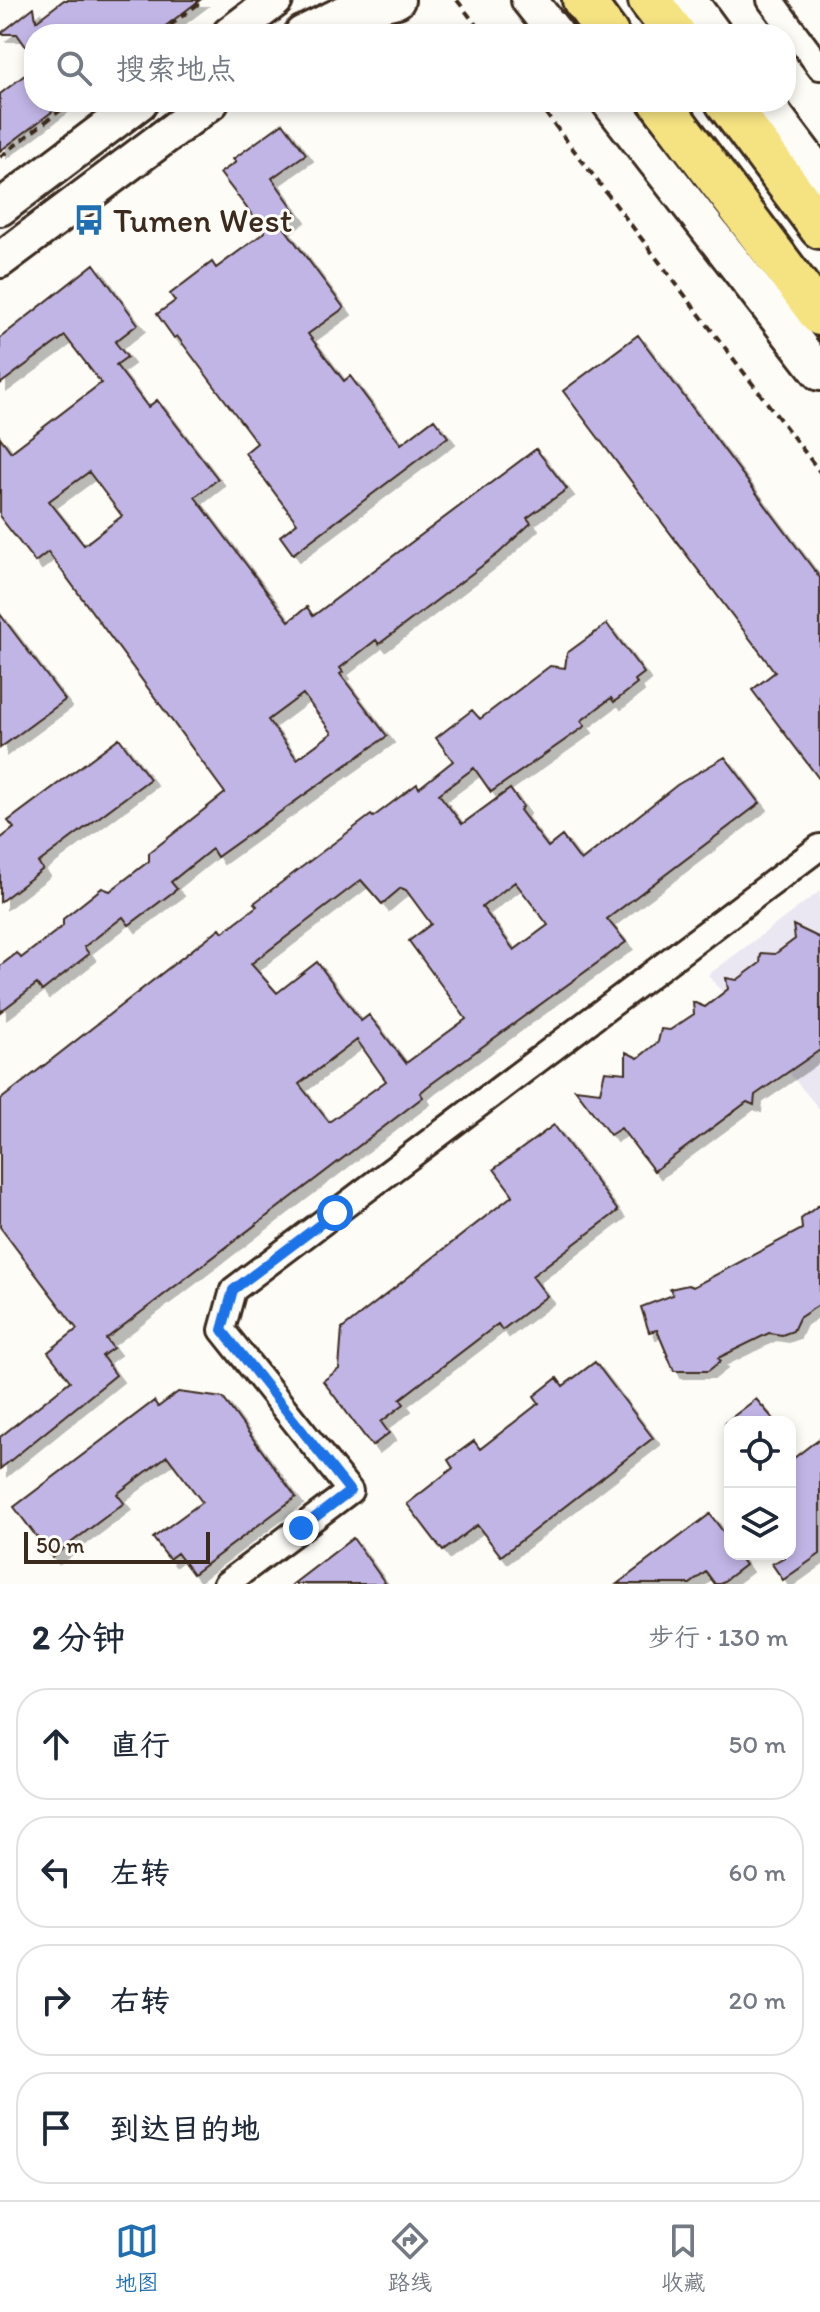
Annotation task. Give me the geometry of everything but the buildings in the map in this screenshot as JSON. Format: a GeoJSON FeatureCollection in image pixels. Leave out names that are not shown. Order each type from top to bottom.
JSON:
{"type":"FeatureCollection","features":[{"type":"Feature","properties":{"kind":"highway"},"geometry":{"type":"LineString","coordinates":[[583,0],[601,24]]}},
{"type":"Feature","properties":{"kind":"highway"},"geometry":{"type":"LineString","coordinates":[[649,0],[667,24]]}},
{"type":"Feature","properties":{"kind":"highway"},"geometry":{"type":"LineString","coordinates":[[668,112],[820,315]]}},
{"type":"Feature","properties":{"kind":"highway"},"geometry":{"type":"LineString","coordinates":[[733,112],[820,228]]}},
{"type":"Feature","properties":{"kind":"main road"},"geometry":{"type":"LineString","coordinates":[[243,24],[275,0]]}},
{"type":"Feature","properties":{"kind":"main road"},"geometry":{"type":"LineString","coordinates":[[322,24],[347,12],[397,0]]}},
{"type":"Feature","properties":{"kind":"main road"},"geometry":{"type":"LineString","coordinates":[[529,0],[548,24]]}},
{"type":"Feature","properties":{"kind":"main road"},"geometry":{"type":"LineString","coordinates":[[689,0],[707,24]]}},
{"type":"Feature","properties":{"kind":"main road"},"geometry":{"type":"LineString","coordinates":[[0,208],[127,112]]}},
{"type":"Feature","properties":{"kind":"main road"},"geometry":{"type":"LineString","coordinates":[[0,260],[198,112]]}},
{"type":"Feature","properties":{"kind":"main road"},"geometry":{"type":"LineString","coordinates":[[617,112],[820,373]]}},
{"type":"Feature","properties":{"kind":"main road"},"geometry":{"type":"LineString","coordinates":[[773,112],[820,175]]}},
{"type":"Feature","properties":{"kind":"street"},"geometry":{"type":"LineString","coordinates":[[770,0],[788,24]]}},
{"type":"Feature","properties":{"kind":"street"},"geometry":{"type":"LineString","coordinates":[[796,35],[820,67]]}},
{"type":"Feature","properties":{"kind":"street"},"geometry":{"type":"LineString","coordinates":[[226,1584],[350,1491],[222,1330],[233,1290],[820,847]]}},
{"type":"Feature","properties":{"kind":"path"},"geometry":{"type":"LineString","coordinates":[[172,24],[203,0]]}},
{"type":"Feature","properties":{"kind":"path"},"geometry":{"type":"LineString","coordinates":[[457,0],[475,24]]}},
{"type":"Feature","properties":{"kind":"path"},"geometry":{"type":"LineString","coordinates":[[0,157],[58,112]]}},
{"type":"Feature","properties":{"kind":"path"},"geometry":{"type":"LineString","coordinates":[[545,112],[820,472]]}},
{"type":"Feature","properties":{"kind":"shaded area"},"geometry":{"type":"Polygon","coordinates":[[[820,891],[820,1110],[708,975],[820,891]]]}},
{"type":"Feature","properties":{"kind":"place","name":"Tumen West"},"geometry":{"type":"Point","coordinates":[89,220]}},
{"type":"Feature","properties":{"kind":"route"},"geometry":{"type":"LineString","coordinates":[[301,1528],[350,1491],[222,1330],[233,1290],[335,1213]]}}]}
